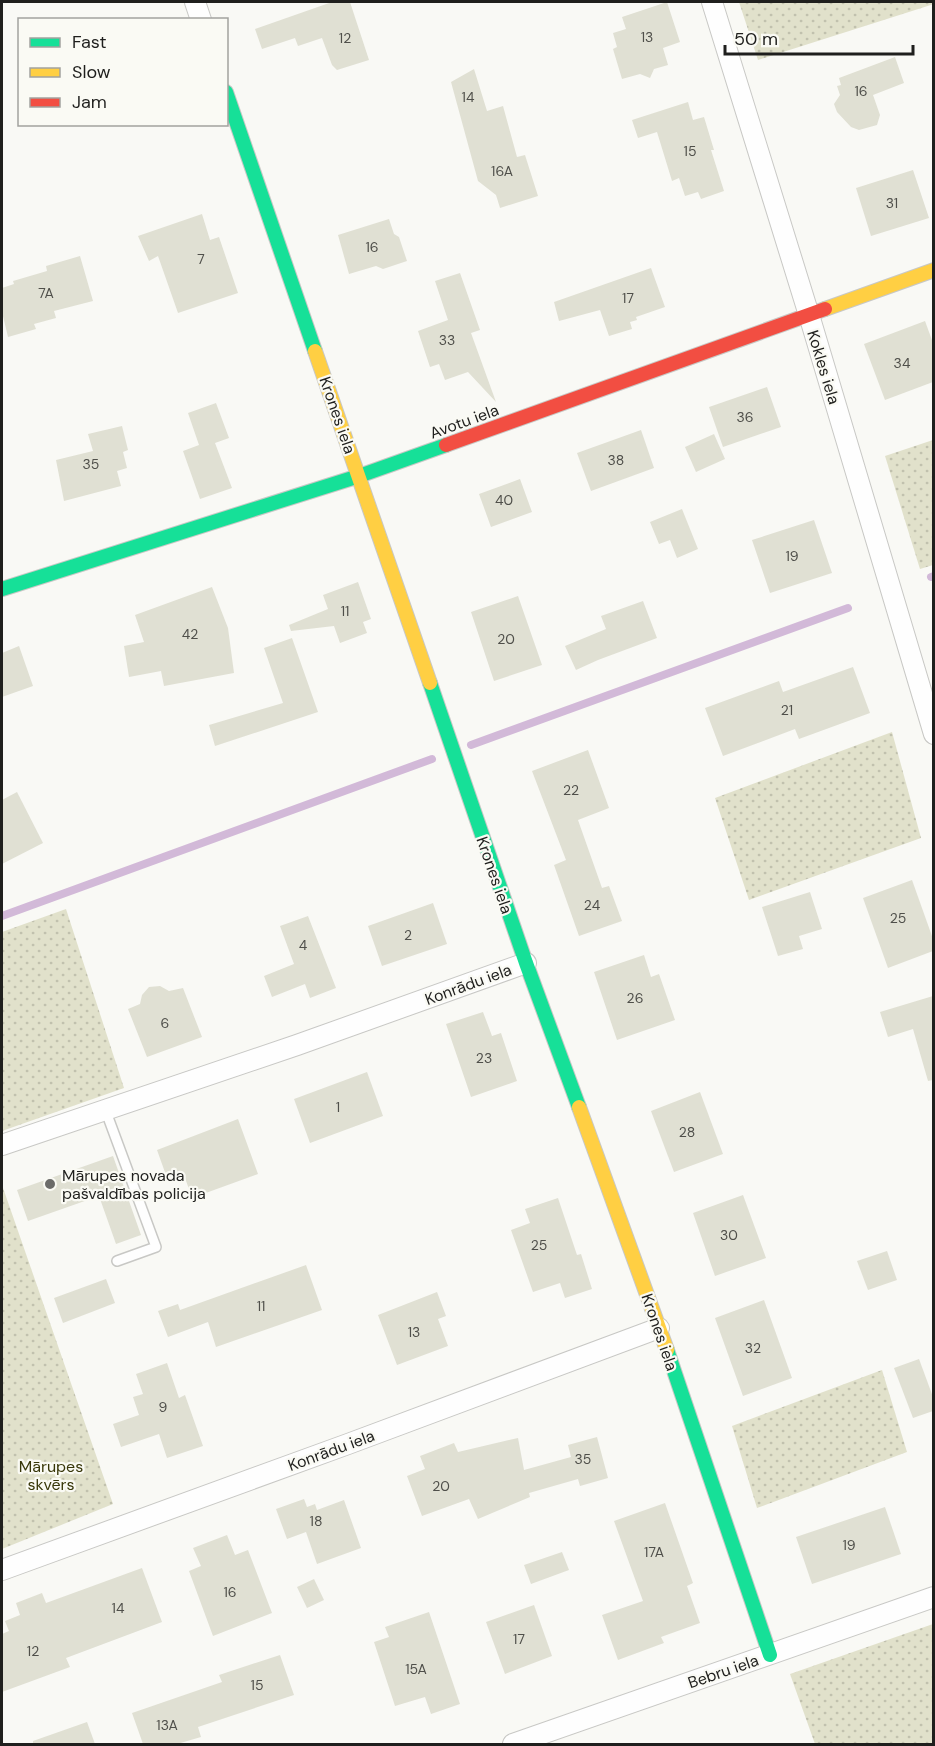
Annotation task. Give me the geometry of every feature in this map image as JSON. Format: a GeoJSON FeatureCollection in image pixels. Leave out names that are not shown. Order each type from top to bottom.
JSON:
{"type":"FeatureCollection","features":[{"type":"Feature","properties":{"kind":"street"},"geometry":{"type":"LineString","coordinates":[[195,2],[200,18]]}},
{"type":"Feature","properties":{"kind":"street","name":"Kokles iela"},"geometry":{"type":"LineString","coordinates":[[712,2],[809,315],[933,734]]}},
{"type":"Feature","properties":{"kind":"street","name":"Krones iela"},"geometry":{"type":"LineString","coordinates":[[228,98],[526,963],[659,1328],[770,1655]]}},
{"type":"Feature","properties":{"kind":"street","name":"Avotu iela"},"geometry":{"type":"LineString","coordinates":[[2,589],[359,476],[933,270]]}},
{"type":"Feature","properties":{"kind":"street","name":"Konrādu iela"},"geometry":{"type":"LineString","coordinates":[[2,1145],[308,1041],[526,963]]}},
{"type":"Feature","properties":{"kind":"street","name":"Konrādu iela"},"geometry":{"type":"LineString","coordinates":[[2,1570],[659,1328]]}},
{"type":"Feature","properties":{"kind":"street","name":"Bebru iela"},"geometry":{"type":"LineString","coordinates":[[513,1744],[933,1597]]}},
{"type":"Feature","properties":{"kind":"lane"},"geometry":{"type":"LineString","coordinates":[[105,1109],[156,1246],[117,1261]]}},
{"type":"Feature","properties":{"kind":"green space"},"geometry":{"type":"Polygon","coordinates":[[[739,2],[933,2],[934,4],[758,60],[739,2]]]}},
{"type":"Feature","properties":{"kind":"green space"},"geometry":{"type":"Polygon","coordinates":[[[933,440],[933,565],[920,569],[885,456],[933,440]]]}},
{"type":"Feature","properties":{"kind":"green space"},"geometry":{"type":"Polygon","coordinates":[[[892,732],[921,838],[749,900],[715,798],[892,732]]]}},
{"type":"Feature","properties":{"kind":"green space"},"geometry":{"type":"Polygon","coordinates":[[[66,909],[124,1088],[2,1131],[2,932],[66,909]]]}},
{"type":"Feature","properties":{"kind":"green space","name":"Mārupes skvērs"},"geometry":{"type":"Polygon","coordinates":[[[2,1185],[113,1504],[2,1549],[2,1185]]]}},
{"type":"Feature","properties":{"kind":"green space"},"geometry":{"type":"Polygon","coordinates":[[[882,1370],[907,1452],[757,1508],[732,1426],[882,1370]]]}},
{"type":"Feature","properties":{"kind":"green space"},"geometry":{"type":"Polygon","coordinates":[[[933,1624],[933,1744],[815,1744],[790,1674],[933,1624]]]}},
{"type":"Feature","properties":{"kind":"building"},"geometry":{"type":"Polygon","coordinates":[[[332,2],[350,2],[369,60],[337,70],[332,65],[322,38],[298,46],[295,38],[262,49],[255,29],[332,2]]]}},
{"type":"Feature","properties":{"kind":"building"},"geometry":{"type":"Polygon","coordinates":[[[667,2],[680,42],[663,48],[668,65],[654,69],[650,78],[640,74],[622,79],[613,49],[617,47],[613,33],[626,29],[622,17],[667,2]]]}},
{"type":"Feature","properties":{"kind":"building"},"geometry":{"type":"Polygon","coordinates":[[[895,57],[904,83],[873,95],[880,115],[877,125],[859,130],[851,127],[837,112],[834,104],[840,95],[837,86],[841,85],[839,78],[895,57]]]}},
{"type":"Feature","properties":{"kind":"building"},"geometry":{"type":"Polygon","coordinates":[[[474,69],[487,111],[503,106],[517,157],[525,155],[538,196],[500,208],[496,195],[478,181],[451,82],[474,69]]]}},
{"type":"Feature","properties":{"kind":"building"},"geometry":{"type":"Polygon","coordinates":[[[688,102],[693,120],[704,117],[714,150],[711,150],[724,191],[701,199],[698,192],[685,196],[679,178],[672,181],[657,132],[638,138],[632,120],[688,102]]]}},
{"type":"Feature","properties":{"kind":"building"},"geometry":{"type":"Polygon","coordinates":[[[913,170],[929,218],[871,236],[856,188],[913,170]]]}},
{"type":"Feature","properties":{"kind":"building"},"geometry":{"type":"Polygon","coordinates":[[[202,214],[210,240],[219,237],[238,293],[178,313],[158,256],[149,261],[138,236],[202,214]]]}},
{"type":"Feature","properties":{"kind":"building"},"geometry":{"type":"Polygon","coordinates":[[[389,219],[394,234],[399,237],[407,261],[383,269],[376,266],[349,274],[338,235],[389,219]]]}},
{"type":"Feature","properties":{"kind":"building"},"geometry":{"type":"Polygon","coordinates":[[[80,256],[93,301],[54,311],[56,318],[34,324],[36,329],[8,337],[2,312],[2,288],[14,284],[13,281],[47,271],[46,266],[80,256]]]}},
{"type":"Feature","properties":{"kind":"building"},"geometry":{"type":"Polygon","coordinates":[[[651,268],[665,307],[636,317],[637,320],[630,322],[632,329],[609,336],[600,310],[559,321],[554,302],[651,268]]]}},
{"type":"Feature","properties":{"kind":"building"},"geometry":{"type":"Polygon","coordinates":[[[460,273],[480,330],[471,333],[496,402],[468,372],[445,380],[439,364],[430,367],[418,331],[448,320],[435,281],[460,273]]]}},
{"type":"Feature","properties":{"kind":"building"},"geometry":{"type":"Polygon","coordinates":[[[925,321],[933,343],[933,382],[885,400],[864,344],[925,321]]]}},
{"type":"Feature","properties":{"kind":"building"},"geometry":{"type":"Polygon","coordinates":[[[767,387],[781,427],[723,447],[709,407],[767,387]]]}},
{"type":"Feature","properties":{"kind":"building"},"geometry":{"type":"Polygon","coordinates":[[[216,403],[229,438],[215,443],[232,488],[200,499],[183,451],[199,445],[188,413],[216,403]]]}},
{"type":"Feature","properties":{"kind":"building"},"geometry":{"type":"Polygon","coordinates":[[[122,426],[128,450],[123,452],[127,468],[117,471],[121,486],[64,501],[56,460],[93,451],[88,434],[122,426]]]}},
{"type":"Feature","properties":{"kind":"building"},"geometry":{"type":"Polygon","coordinates":[[[641,430],[654,468],[591,491],[577,453],[641,430]]]}},
{"type":"Feature","properties":{"kind":"building"},"geometry":{"type":"Polygon","coordinates":[[[714,434],[725,459],[696,472],[685,447],[714,434]]]}},
{"type":"Feature","properties":{"kind":"building"},"geometry":{"type":"Polygon","coordinates":[[[520,479],[532,512],[491,527],[479,494],[520,479]]]}},
{"type":"Feature","properties":{"kind":"building"},"geometry":{"type":"Polygon","coordinates":[[[682,509],[698,549],[677,558],[670,540],[659,544],[650,522],[682,509]]]}},
{"type":"Feature","properties":{"kind":"building"},"geometry":{"type":"Polygon","coordinates":[[[814,520],[832,573],[770,593],[752,540],[814,520]]]}},
{"type":"Feature","properties":{"kind":"building"},"geometry":{"type":"Polygon","coordinates":[[[358,582],[371,619],[363,622],[367,633],[340,643],[334,626],[291,631],[289,625],[328,609],[323,595],[358,582]]]}},
{"type":"Feature","properties":{"kind":"building"},"geometry":{"type":"Polygon","coordinates":[[[212,587],[228,628],[234,673],[164,686],[161,671],[129,677],[124,646],[144,642],[135,615],[212,587]]]}},
{"type":"Feature","properties":{"kind":"building"},"geometry":{"type":"Polygon","coordinates":[[[518,596],[542,665],[494,681],[471,612],[518,596]]]}},
{"type":"Feature","properties":{"kind":"building"},"geometry":{"type":"Polygon","coordinates":[[[643,601],[657,638],[576,670],[565,646],[606,629],[601,616],[643,601]]]}},
{"type":"Feature","properties":{"kind":"building"},"geometry":{"type":"Polygon","coordinates":[[[292,638],[318,712],[215,746],[209,725],[283,703],[264,648],[292,638]]]}},
{"type":"Feature","properties":{"kind":"building"},"geometry":{"type":"Polygon","coordinates":[[[19,646],[33,686],[2,697],[2,653],[19,646]]]}},
{"type":"Feature","properties":{"kind":"building"},"geometry":{"type":"Polygon","coordinates":[[[853,667],[870,713],[799,739],[795,729],[723,756],[705,708],[779,681],[783,692],[853,667]]]}},
{"type":"Feature","properties":{"kind":"building"},"geometry":{"type":"Polygon","coordinates":[[[588,750],[609,808],[578,820],[602,888],[609,886],[622,921],[579,936],[554,865],[566,860],[532,771],[588,750]]]}},
{"type":"Feature","properties":{"kind":"building"},"geometry":{"type":"Polygon","coordinates":[[[17,792],[43,843],[2,864],[2,800],[17,792]]]}},
{"type":"Feature","properties":{"kind":"building"},"geometry":{"type":"Polygon","coordinates":[[[912,880],[933,939],[933,951],[888,968],[863,898],[912,880]]]}},
{"type":"Feature","properties":{"kind":"building"},"geometry":{"type":"Polygon","coordinates":[[[810,892],[822,929],[799,936],[803,949],[778,956],[762,907],[810,892]]]}},
{"type":"Feature","properties":{"kind":"building"},"geometry":{"type":"Polygon","coordinates":[[[433,903],[447,944],[382,966],[368,926],[433,903]]]}},
{"type":"Feature","properties":{"kind":"building"},"geometry":{"type":"Polygon","coordinates":[[[308,916],[336,988],[310,998],[305,984],[272,997],[264,976],[294,964],[280,926],[308,916]]]}},
{"type":"Feature","properties":{"kind":"building"},"geometry":{"type":"Polygon","coordinates":[[[644,955],[651,977],[659,974],[675,1020],[617,1040],[594,972],[644,955]]]}},
{"type":"Feature","properties":{"kind":"building"},"geometry":{"type":"Polygon","coordinates":[[[160,986],[169,991],[183,988],[202,1037],[147,1057],[128,1009],[140,1004],[142,995],[149,987],[160,986]]]}},
{"type":"Feature","properties":{"kind":"building"},"geometry":{"type":"Polygon","coordinates":[[[933,996],[933,1080],[928,1081],[913,1029],[888,1037],[880,1012],[933,996]]]}},
{"type":"Feature","properties":{"kind":"building"},"geometry":{"type":"Polygon","coordinates":[[[483,1012],[492,1036],[501,1033],[517,1081],[471,1097],[446,1024],[483,1012]]]}},
{"type":"Feature","properties":{"kind":"building"},"geometry":{"type":"Polygon","coordinates":[[[367,1072],[383,1116],[310,1143],[294,1099],[367,1072]]]}},
{"type":"Feature","properties":{"kind":"building"},"geometry":{"type":"Polygon","coordinates":[[[700,1092],[723,1154],[674,1172],[651,1111],[700,1092]]]}},
{"type":"Feature","properties":{"kind":"building"},"geometry":{"type":"Polygon","coordinates":[[[238,1119],[258,1174],[192,1198],[183,1172],[167,1178],[157,1150],[238,1119]]]}},
{"type":"Feature","properties":{"kind":"building"},"geometry":{"type":"Polygon","coordinates":[[[113,1156],[141,1235],[116,1244],[99,1196],[28,1221],[17,1190],[113,1156]]]}},
{"type":"Feature","properties":{"kind":"building"},"geometry":{"type":"Polygon","coordinates":[[[743,1195],[766,1258],[715,1276],[693,1213],[743,1195]]]}},
{"type":"Feature","properties":{"kind":"building"},"geometry":{"type":"Polygon","coordinates":[[[558,1198],[577,1255],[581,1254],[592,1289],[565,1298],[560,1283],[533,1292],[511,1230],[530,1223],[525,1209],[558,1198]]]}},
{"type":"Feature","properties":{"kind":"building"},"geometry":{"type":"Polygon","coordinates":[[[887,1251],[897,1280],[868,1290],[857,1261],[887,1251]]]}},
{"type":"Feature","properties":{"kind":"building"},"geometry":{"type":"Polygon","coordinates":[[[306,1265],[322,1310],[216,1347],[208,1322],[168,1337],[158,1311],[178,1304],[180,1310],[306,1265]]]}},
{"type":"Feature","properties":{"kind":"building"},"geometry":{"type":"Polygon","coordinates":[[[106,1279],[115,1303],[63,1323],[54,1298],[106,1279]]]}},
{"type":"Feature","properties":{"kind":"building"},"geometry":{"type":"Polygon","coordinates":[[[437,1292],[446,1316],[438,1319],[448,1346],[397,1365],[378,1315],[437,1292]]]}},
{"type":"Feature","properties":{"kind":"building"},"geometry":{"type":"Polygon","coordinates":[[[764,1300],[792,1378],[743,1396],[715,1318],[764,1300]]]}},
{"type":"Feature","properties":{"kind":"building"},"geometry":{"type":"Polygon","coordinates":[[[919,1359],[933,1397],[933,1411],[913,1418],[894,1368],[919,1359]]]}},
{"type":"Feature","properties":{"kind":"building"},"geometry":{"type":"Polygon","coordinates":[[[167,1363],[179,1398],[185,1395],[203,1446],[167,1458],[159,1434],[121,1447],[113,1424],[139,1415],[133,1397],[143,1394],[136,1374],[167,1363]]]}},
{"type":"Feature","properties":{"kind":"building"},"geometry":{"type":"Polygon","coordinates":[[[597,1437],[608,1478],[580,1486],[578,1479],[529,1493],[530,1497],[478,1519],[469,1499],[422,1516],[407,1476],[425,1469],[420,1456],[454,1443],[458,1452],[518,1438],[524,1470],[571,1457],[568,1445],[597,1437]]]}},
{"type":"Feature","properties":{"kind":"building"},"geometry":{"type":"Polygon","coordinates":[[[304,1499],[307,1507],[315,1504],[317,1510],[344,1500],[361,1548],[317,1564],[306,1532],[287,1539],[276,1509],[304,1499]]]}},
{"type":"Feature","properties":{"kind":"building"},"geometry":{"type":"Polygon","coordinates":[[[665,1503],[693,1583],[687,1586],[700,1623],[661,1637],[664,1643],[618,1660],[602,1615],[643,1601],[614,1521],[665,1503]]]}},
{"type":"Feature","properties":{"kind":"building"},"geometry":{"type":"Polygon","coordinates":[[[885,1507],[901,1554],[812,1584],[796,1537],[885,1507]]]}},
{"type":"Feature","properties":{"kind":"building"},"geometry":{"type":"Polygon","coordinates":[[[227,1535],[235,1555],[248,1550],[272,1613],[213,1636],[189,1571],[201,1566],[193,1548],[227,1535]]]}},
{"type":"Feature","properties":{"kind":"building"},"geometry":{"type":"Polygon","coordinates":[[[562,1552],[569,1570],[531,1584],[524,1565],[562,1552]]]}},
{"type":"Feature","properties":{"kind":"building"},"geometry":{"type":"Polygon","coordinates":[[[142,1568],[162,1622],[66,1658],[70,1667],[2,1692],[2,1634],[9,1631],[5,1621],[20,1615],[16,1603],[42,1593],[46,1603],[142,1568]]]}},
{"type":"Feature","properties":{"kind":"building"},"geometry":{"type":"Polygon","coordinates":[[[314,1579],[324,1600],[307,1608],[297,1587],[314,1579]]]}},
{"type":"Feature","properties":{"kind":"building"},"geometry":{"type":"Polygon","coordinates":[[[534,1605],[552,1656],[505,1674],[486,1622],[534,1605]]]}},
{"type":"Feature","properties":{"kind":"building"},"geometry":{"type":"Polygon","coordinates":[[[429,1612],[460,1704],[431,1714],[425,1697],[395,1706],[374,1642],[389,1637],[385,1627],[429,1612]]]}},
{"type":"Feature","properties":{"kind":"building"},"geometry":{"type":"Polygon","coordinates":[[[280,1655],[294,1695],[198,1727],[201,1737],[177,1744],[143,1744],[132,1713],[222,1682],[219,1675],[280,1655]]]}},
{"type":"Feature","properties":{"kind":"building"},"geometry":{"type":"Polygon","coordinates":[[[87,1722],[95,1744],[33,1744],[33,1741],[87,1722]]]}},
{"type":"Feature","properties":{"kind":"waterway"},"geometry":{"type":"LineString","coordinates":[[471,745],[848,608]]}},
{"type":"Feature","properties":{"kind":"waterway"},"geometry":{"type":"LineString","coordinates":[[2,916],[432,759]]}},
{"type":"Feature","properties":{"kind":"traffic: fast"},"geometry":{"type":"LineString","coordinates":[[228,98],[315,351]]}},
{"type":"Feature","properties":{"kind":"traffic: fast"},"geometry":{"type":"LineString","coordinates":[[2,589],[359,476],[446,445]]}},
{"type":"Feature","properties":{"kind":"traffic: fast"},"geometry":{"type":"LineString","coordinates":[[430,683],[526,963],[579,1107]]}},
{"type":"Feature","properties":{"kind":"traffic: fast"},"geometry":{"type":"LineString","coordinates":[[667,1350],[770,1655]]}},
{"type":"Feature","properties":{"kind":"traffic: slow"},"geometry":{"type":"LineString","coordinates":[[825,309],[934,270]]}},
{"type":"Feature","properties":{"kind":"traffic: slow"},"geometry":{"type":"LineString","coordinates":[[315,351],[430,683]]}},
{"type":"Feature","properties":{"kind":"traffic: slow"},"geometry":{"type":"LineString","coordinates":[[579,1107],[667,1350]]}},
{"type":"Feature","properties":{"kind":"traffic: jam"},"geometry":{"type":"LineString","coordinates":[[446,445],[825,309]]}},
{"type":"Feature","properties":{"kind":"place","name":"Mārupes novada pašvaldības policija"},"geometry":{"type":"Point","coordinates":[50,1184]}}]}
